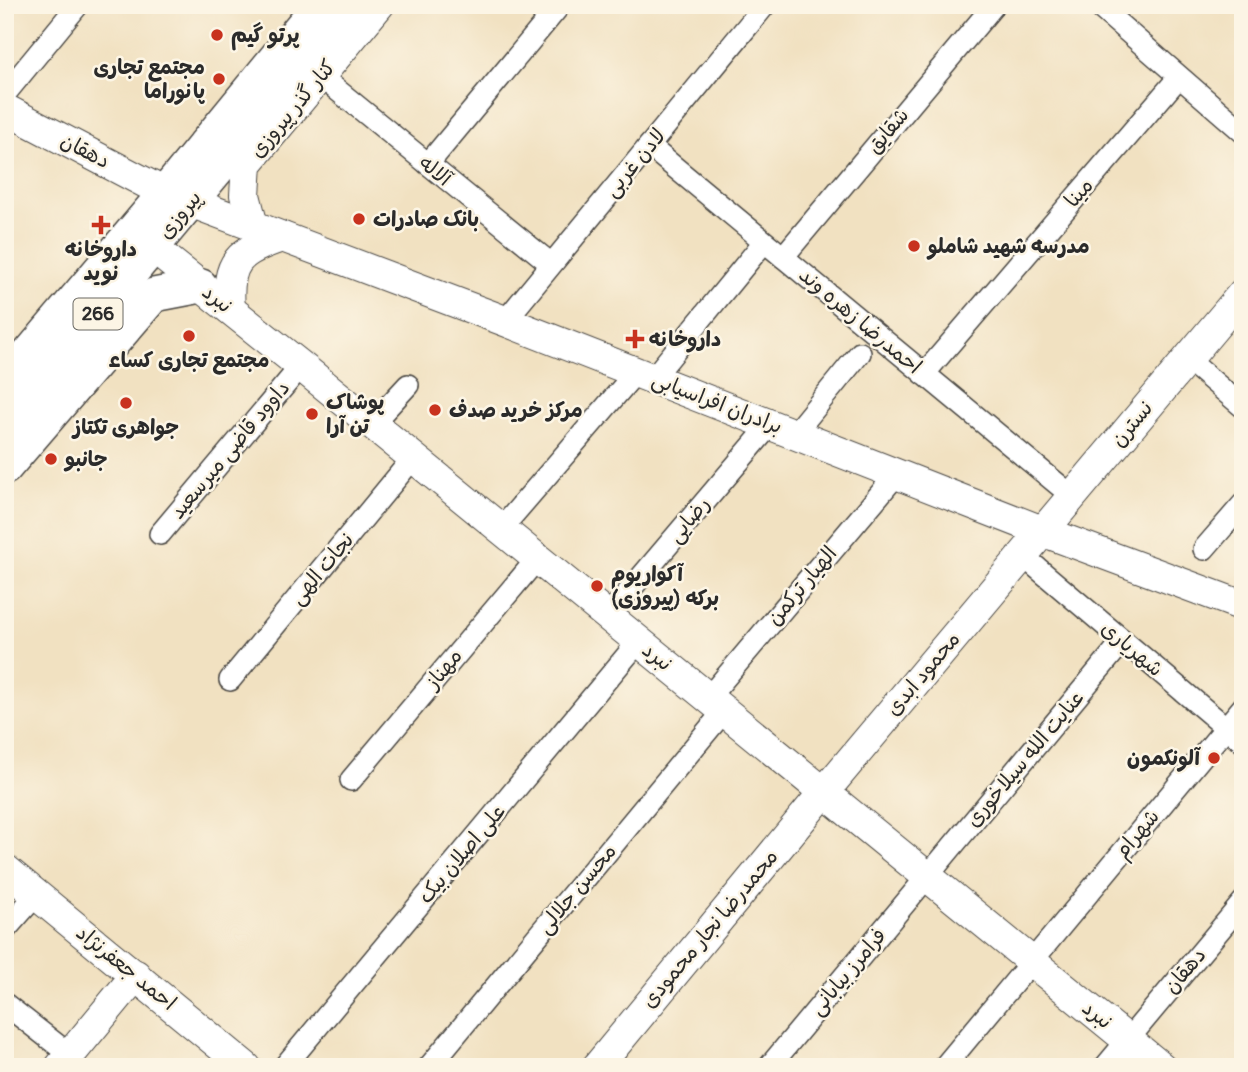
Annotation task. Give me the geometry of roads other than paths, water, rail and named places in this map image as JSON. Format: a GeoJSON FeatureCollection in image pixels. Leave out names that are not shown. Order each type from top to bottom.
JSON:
{"type":"FeatureCollection","features":[{"type":"Feature","properties":{"kind":"main road","name":"پیروزی"},"geometry":{"type":"LineString","coordinates":[[8,451],[153,248],[178,197],[319,5]]}},
{"type":"Feature","properties":{"kind":"main road","name":"پیروزی"},"geometry":{"type":"LineString","coordinates":[[5,382],[354,5]]}},
{"type":"Feature","properties":{"kind":"main road"},"geometry":{"type":"LineString","coordinates":[[8,451],[154,295],[201,286]]}},
{"type":"Feature","properties":{"kind":"street"},"geometry":{"type":"LineString","coordinates":[[8,111],[78,5]]}},
{"type":"Feature","properties":{"kind":"street","name":"کنار گذر پیروزی"},"geometry":{"type":"LineString","coordinates":[[253,226],[245,195],[247,164],[379,5]]}},
{"type":"Feature","properties":{"kind":"street"},"geometry":{"type":"LineString","coordinates":[[428,164],[560,5]]}},
{"type":"Feature","properties":{"kind":"street","name":"لادن غربی"},"geometry":{"type":"LineString","coordinates":[[505,321],[765,5]]}},
{"type":"Feature","properties":{"kind":"street","name":"شقایق"},"geometry":{"type":"LineString","coordinates":[[783,257],[994,5]]}},
{"type":"Feature","properties":{"kind":"street"},"geometry":{"type":"LineString","coordinates":[[1097,5],[1243,132]]}},
{"type":"Feature","properties":{"kind":"street","name":"آلاله"},"geometry":{"type":"LineString","coordinates":[[320,76],[551,264]]}},
{"type":"Feature","properties":{"kind":"street","name":"مینا"},"geometry":{"type":"LineString","coordinates":[[924,374],[1179,77]]}},
{"type":"Feature","properties":{"kind":"street","name":"دهقان"},"geometry":{"type":"LineString","coordinates":[[8,111],[178,197]]}},
{"type":"Feature","properties":{"kind":"street","name":"احمدرضا زهره وند"},"geometry":{"type":"LineString","coordinates":[[649,146],[1072,496]]}},
{"type":"Feature","properties":{"kind":"street","name":"برادران افراسیابی"},"geometry":{"type":"LineString","coordinates":[[178,197],[1243,606]]}},
{"type":"Feature","properties":{"kind":"street"},"geometry":{"type":"LineString","coordinates":[[230,310],[229,278],[235,262],[263,243],[282,237]]}},
{"type":"Feature","properties":{"kind":"street"},"geometry":{"type":"LineString","coordinates":[[501,529],[645,375],[764,242]]}},
{"type":"Feature","properties":{"kind":"street","name":"نبرد"},"geometry":{"type":"LineString","coordinates":[[153,248],[1161,1067]]}},
{"type":"Feature","properties":{"kind":"street","name":"نسترن"},"geometry":{"type":"LineString","coordinates":[[1022,555],[1243,293]]}},
{"type":"Feature","properties":{"kind":"street","name":"رضایی"},"geometry":{"type":"LineString","coordinates":[[608,616],[782,429],[860,353]]}},
{"type":"Feature","properties":{"kind":"street"},"geometry":{"type":"LineString","coordinates":[[1187,359],[1243,407]]}},
{"type":"Feature","properties":{"kind":"street","name":"داوود قاضی میرسعید"},"geometry":{"type":"LineString","coordinates":[[160,534],[301,366]]}},
{"type":"Feature","properties":{"kind":"street"},"geometry":{"type":"LineString","coordinates":[[372,424],[408,384]]}},
{"type":"Feature","properties":{"kind":"street","name":"نجات الهی"},"geometry":{"type":"LineString","coordinates":[[230,680],[414,458]]}},
{"type":"Feature","properties":{"kind":"street","name":"الهیار ترکمن"},"geometry":{"type":"LineString","coordinates":[[716,704],[897,474]]}},
{"type":"Feature","properties":{"kind":"street"},"geometry":{"type":"LineString","coordinates":[[1204,550],[1243,504]]}},
{"type":"Feature","properties":{"kind":"street","name":"شهریاری"},"geometry":{"type":"LineString","coordinates":[[1022,555],[1243,742]]}},
{"type":"Feature","properties":{"kind":"street","name":"محمود ابدی"},"geometry":{"type":"LineString","coordinates":[[824,792],[1022,555]]}},
{"type":"Feature","properties":{"kind":"street","name":"مهناز"},"geometry":{"type":"LineString","coordinates":[[351,780],[537,559]]}},
{"type":"Feature","properties":{"kind":"street","name":"علی اصلان بیک"},"geometry":{"type":"LineString","coordinates":[[284,1067],[639,641]]}},
{"type":"Feature","properties":{"kind":"street","name":"عنایت الله سیلاخوری"},"geometry":{"type":"LineString","coordinates":[[927,876],[1123,641]]}},
{"type":"Feature","properties":{"kind":"street","name":"محسن جلالی"},"geometry":{"type":"LineString","coordinates":[[429,1067],[716,704]]}},
{"type":"Feature","properties":{"kind":"street","name":"شهرام"},"geometry":{"type":"LineString","coordinates":[[944,1067],[1243,707]]}},
{"type":"Feature","properties":{"kind":"street","name":"محمدرضا نجار محمودی"},"geometry":{"type":"LineString","coordinates":[[597,1067],[824,792]]}},
{"type":"Feature","properties":{"kind":"street","name":"احمد جعفرنژاد"},"geometry":{"type":"LineString","coordinates":[[5,869],[136,975],[240,1065]]}},
{"type":"Feature","properties":{"kind":"street","name":"فرامرز بیابانی"},"geometry":{"type":"LineString","coordinates":[[769,1067],[927,876]]}},
{"type":"Feature","properties":{"kind":"street"},"geometry":{"type":"LineString","coordinates":[[5,930],[36,895]]}},
{"type":"Feature","properties":{"kind":"street","name":"دهقان"},"geometry":{"type":"LineString","coordinates":[[1105,1067],[1243,902]]}},
{"type":"Feature","properties":{"kind":"street"},"geometry":{"type":"LineString","coordinates":[[5,1004],[65,1061],[136,975]]}},
{"type":"Feature","properties":{"kind":"place","name":"پرتو گیم"},"geometry":{"type":"Point","coordinates":[217,35]}},
{"type":"Feature","properties":{"kind":"place","name":"مجتمع تجاری پانوراما"},"geometry":{"type":"Point","coordinates":[219,79]}},
{"type":"Feature","properties":{"kind":"place","name":"بانک صادرات"},"geometry":{"type":"Point","coordinates":[359,219]}},
{"type":"Feature","properties":{"kind":"place","name":"داروخانه نوید"},"geometry":{"type":"Point","coordinates":[101,225]}},
{"type":"Feature","properties":{"kind":"place","name":"مدرسه شهید شاملو"},"geometry":{"type":"Point","coordinates":[914,246]}},
{"type":"Feature","properties":{"kind":"place","name":"مجتمع تجاری کساء"},"geometry":{"type":"Point","coordinates":[189,336]}},
{"type":"Feature","properties":{"kind":"place","name":"داروخانه"},"geometry":{"type":"Point","coordinates":[635,339]}},
{"type":"Feature","properties":{"kind":"place","name":"جواهری تکتاز"},"geometry":{"type":"Point","coordinates":[126,403]}},
{"type":"Feature","properties":{"kind":"place","name":"مرکز خرید صدف"},"geometry":{"type":"Point","coordinates":[435,410]}},
{"type":"Feature","properties":{"kind":"place","name":"پوشاک تن آرا"},"geometry":{"type":"Point","coordinates":[312,414]}},
{"type":"Feature","properties":{"kind":"place","name":"جانبو"},"geometry":{"type":"Point","coordinates":[51,459]}},
{"type":"Feature","properties":{"kind":"place","name":"آکواریوم برکه (پیروزی)"},"geometry":{"type":"Point","coordinates":[597,586]}},
{"type":"Feature","properties":{"kind":"place","name":"آلونکمون"},"geometry":{"type":"Point","coordinates":[1214,758]}}]}
